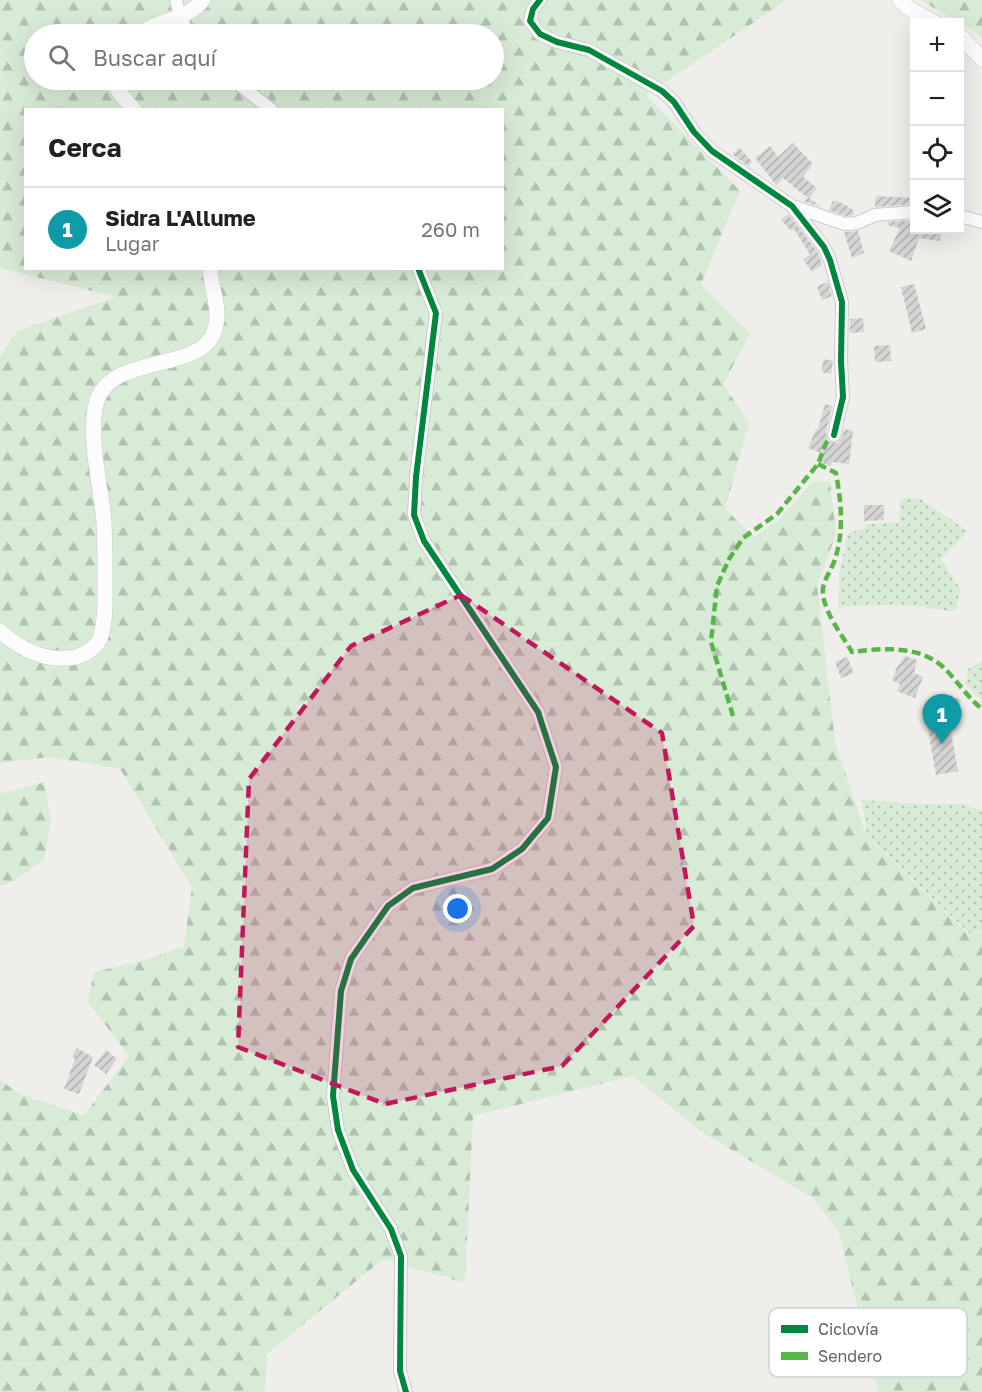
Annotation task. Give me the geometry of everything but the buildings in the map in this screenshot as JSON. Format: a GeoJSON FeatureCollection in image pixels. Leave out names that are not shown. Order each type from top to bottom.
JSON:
{"type":"FeatureCollection","features":[{"type":"Feature","properties":{"kind":"street"},"geometry":{"type":"LineString","coordinates":[[176,0],[184,24]]}},
{"type":"Feature","properties":{"kind":"street"},"geometry":{"type":"LineString","coordinates":[[163,24],[193,10],[203,0]]}},
{"type":"Feature","properties":{"kind":"street"},"geometry":{"type":"LineString","coordinates":[[540,0],[532,9],[530,21],[540,34],[557,42],[589,50],[662,91],[674,102],[694,132],[712,151],[792,206],[845,224],[857,223],[875,214],[910,212]]}},
{"type":"Feature","properties":{"kind":"street"},"geometry":{"type":"LineString","coordinates":[[900,0],[908,8],[927,18]]}},
{"type":"Feature","properties":{"kind":"street"},"geometry":{"type":"LineString","coordinates":[[964,40],[982,59]]}},
{"type":"Feature","properties":{"kind":"street"},"geometry":{"type":"LineString","coordinates":[[118,90],[132,108]]}},
{"type":"Feature","properties":{"kind":"street"},"geometry":{"type":"LineString","coordinates":[[246,90],[269,108]]}},
{"type":"Feature","properties":{"kind":"street"},"geometry":{"type":"LineString","coordinates":[[792,206],[824,247],[842,302],[843,398],[834,435]]}},
{"type":"Feature","properties":{"kind":"street"},"geometry":{"type":"LineString","coordinates":[[964,217],[982,222]]}},
{"type":"Feature","properties":{"kind":"street"},"geometry":{"type":"LineString","coordinates":[[0,631],[11,641],[37,656],[58,659],[80,658],[98,643],[105,613],[104,522],[94,435],[96,404],[104,388],[118,375],[184,355],[204,346],[214,333],[217,316],[210,270]]}},
{"type":"Feature","properties":{"kind":"street"},"geometry":{"type":"LineString","coordinates":[[406,1392],[400,1371],[401,1256],[391,1229],[353,1170],[338,1130],[333,1096],[341,991],[351,959],[388,906],[413,888],[492,869],[522,849],[548,818],[556,767],[538,712],[424,541],[414,515],[416,477],[436,312],[419,270]]}},
{"type":"Feature","properties":{"kind":"highlighted area"},"geometry":{"type":"Polygon","coordinates":[[[461,595],[662,733],[694,926],[562,1066],[385,1104],[238,1047],[249,779],[351,646],[461,595]]]}},
{"type":"Feature","properties":{"kind":"green space"},"geometry":{"type":"Polygon","coordinates":[[[0,0],[787,0],[646,95],[740,191],[701,284],[750,334],[723,384],[749,423],[725,509],[754,537],[780,519],[813,481],[830,482],[836,534],[817,585],[835,742],[866,835],[970,936],[982,932],[982,1392],[879,1392],[875,1377],[967,1377],[967,1308],[858,1308],[838,1230],[812,1197],[703,1133],[633,1076],[473,1116],[465,1283],[383,1259],[267,1354],[265,1392],[0,1392],[0,1080],[20,1094],[84,1115],[129,1056],[88,1002],[94,972],[145,960],[184,946],[192,887],[120,769],[49,757],[0,763],[0,357],[17,331],[116,297],[0,268],[0,0]]]}},
{"type":"Feature","properties":{"kind":"green space"},"geometry":{"type":"Polygon","coordinates":[[[920,0],[982,0],[982,39],[976,32],[964,25],[964,18],[952,18],[920,0]]]}},
{"type":"Feature","properties":{"kind":"green space"},"geometry":{"type":"Polygon","coordinates":[[[900,498],[919,498],[968,531],[941,559],[961,590],[955,612],[896,605],[838,608],[840,568],[848,533],[865,528],[866,524],[899,522],[900,498]]]}},
{"type":"Feature","properties":{"kind":"green space"},"geometry":{"type":"Polygon","coordinates":[[[982,661],[982,700],[965,684],[968,669],[982,661]]]}},
{"type":"Feature","properties":{"kind":"green space"},"geometry":{"type":"Polygon","coordinates":[[[44,782],[51,820],[44,860],[14,881],[0,886],[0,794],[44,782]]]}},
{"type":"Feature","properties":{"kind":"green space"},"geometry":{"type":"Polygon","coordinates":[[[862,800],[964,804],[982,811],[982,931],[971,935],[867,835],[862,800]]]}},
{"type":"Feature","properties":{"kind":"marked path"},"geometry":{"type":"LineString","coordinates":[[733,716],[711,642],[717,586],[729,559],[743,538],[777,514],[818,464],[826,443],[834,435]]}},
{"type":"Feature","properties":{"kind":"marked path"},"geometry":{"type":"LineString","coordinates":[[818,464],[836,473],[841,515],[839,546],[825,580],[823,595],[831,617],[852,652],[888,649],[923,655],[943,667],[982,709]]}},
{"type":"Feature","properties":{"kind":"cycle path"},"geometry":{"type":"LineString","coordinates":[[540,0],[533,9],[530,21],[540,34],[557,42],[589,50],[662,91],[674,102],[694,132],[712,151],[792,206],[824,247],[842,302],[843,397],[834,435]]}},
{"type":"Feature","properties":{"kind":"cycle path"},"geometry":{"type":"LineString","coordinates":[[406,1392],[400,1371],[401,1256],[391,1229],[353,1170],[338,1130],[333,1096],[341,991],[351,959],[388,906],[413,888],[492,869],[522,849],[548,818],[556,767],[538,712],[424,541],[414,515],[416,477],[436,313],[419,270]]}},
{"type":"Feature","properties":{"kind":"place","name":"Sidra L'Allume"},"geometry":{"type":"Point","coordinates":[942,744]}}]}
